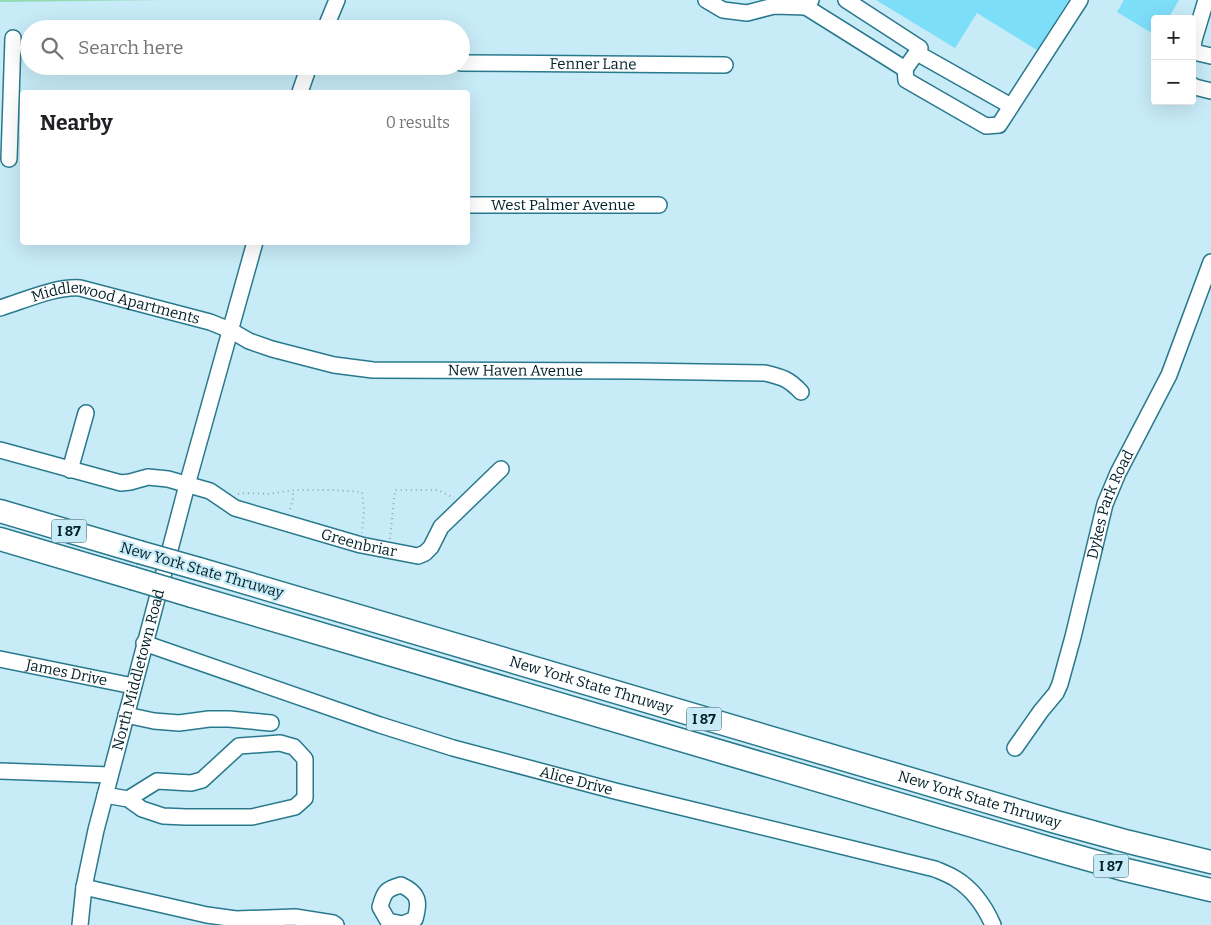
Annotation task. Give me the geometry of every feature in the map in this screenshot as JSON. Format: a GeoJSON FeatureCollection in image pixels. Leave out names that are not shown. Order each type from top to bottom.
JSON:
{"type":"FeatureCollection","features":[{"type":"Feature","properties":{"kind":"highway","name":"New York State Thruway"},"geometry":{"type":"LineString","coordinates":[[0,511],[1056,822],[1211,862]]}},
{"type":"Feature","properties":{"kind":"highway","name":"New York State Thruway"},"geometry":{"type":"LineString","coordinates":[[0,539],[1039,846],[1122,869],[1211,890]]}},
{"type":"Feature","properties":{"kind":"street"},"geometry":{"type":"LineString","coordinates":[[329,20],[337,0]]}},
{"type":"Feature","properties":{"kind":"street"},"geometry":{"type":"LineString","coordinates":[[706,0],[723,10],[747,13],[774,6],[808,4],[905,68]]}},
{"type":"Feature","properties":{"kind":"street"},"geometry":{"type":"LineString","coordinates":[[846,0],[920,48],[905,68],[906,80],[986,126],[999,125],[1078,1]]}},
{"type":"Feature","properties":{"kind":"street"},"geometry":{"type":"LineString","coordinates":[[1196,33],[1206,0]]}},
{"type":"Feature","properties":{"kind":"street"},"geometry":{"type":"LineString","coordinates":[[11,159],[13,38]]}},
{"type":"Feature","properties":{"kind":"street"},"geometry":{"type":"LineString","coordinates":[[1196,51],[1211,56]]}},
{"type":"Feature","properties":{"kind":"street"},"geometry":{"type":"LineString","coordinates":[[917,53],[1010,106]]}},
{"type":"Feature","properties":{"kind":"street","name":"Fenner Lane"},"geometry":{"type":"LineString","coordinates":[[470,63],[726,64]]}},
{"type":"Feature","properties":{"kind":"street"},"geometry":{"type":"LineString","coordinates":[[301,90],[307,75]]}},
{"type":"Feature","properties":{"kind":"street"},"geometry":{"type":"LineString","coordinates":[[1196,88],[1211,92]]}},
{"type":"Feature","properties":{"kind":"street","name":"West Palmer Avenue"},"geometry":{"type":"LineString","coordinates":[[470,205],[659,205]]}},
{"type":"Feature","properties":{"kind":"street","name":"North Middletown Road"},"geometry":{"type":"LineString","coordinates":[[80,925],[84,888],[110,775],[187,485],[254,245]]}},
{"type":"Feature","properties":{"kind":"street","name":"Dykes Park Road"},"geometry":{"type":"LineString","coordinates":[[1015,748],[1056,693],[1060,684],[1105,504],[1118,473],[1169,375],[1211,262]]}},
{"type":"Feature","properties":{"kind":"street","name":"Middlewood Apartments"},"geometry":{"type":"LineString","coordinates":[[0,308],[72,287],[210,322],[230,330]]}},
{"type":"Feature","properties":{"kind":"street","name":"New Haven Avenue"},"geometry":{"type":"LineString","coordinates":[[230,330],[249,341],[272,348],[334,365],[373,370],[627,370],[765,373],[783,377],[793,383],[801,392]]}},
{"type":"Feature","properties":{"kind":"street"},"geometry":{"type":"LineString","coordinates":[[70,470],[86,413]]}},
{"type":"Feature","properties":{"kind":"street"},"geometry":{"type":"LineString","coordinates":[[0,450],[121,483],[157,477],[187,485]]}},
{"type":"Feature","properties":{"kind":"street","name":"Greenbriar"},"geometry":{"type":"LineString","coordinates":[[187,485],[210,491],[234,508],[361,545],[418,556],[425,553],[431,547],[442,527],[501,469]]}},
{"type":"Feature","properties":{"kind":"street","name":"Alice Drive"},"geometry":{"type":"LineString","coordinates":[[144,644],[453,748],[615,791],[935,869],[957,880],[973,893],[986,910],[993,925]]}},
{"type":"Feature","properties":{"kind":"street","name":"James Drive"},"geometry":{"type":"LineString","coordinates":[[0,659],[133,686]]}},
{"type":"Feature","properties":{"kind":"street"},"geometry":{"type":"LineString","coordinates":[[126,715],[154,721],[179,723],[209,719],[271,722]]}},
{"type":"Feature","properties":{"kind":"street"},"geometry":{"type":"LineString","coordinates":[[105,795],[128,799],[142,809],[162,816],[252,817],[295,807],[305,798],[305,759],[294,747],[280,743],[239,746],[202,780],[191,783],[157,781],[128,799]]}},
{"type":"Feature","properties":{"kind":"street"},"geometry":{"type":"LineString","coordinates":[[0,771],[110,775]]}},
{"type":"Feature","properties":{"kind":"street"},"geometry":{"type":"LineString","coordinates":[[84,888],[236,922],[295,917],[336,925]]}},
{"type":"Feature","properties":{"kind":"path"},"geometry":{"type":"LineString","coordinates":[[238,494],[333,490],[362,492],[364,511],[361,545]]}},
{"type":"Feature","properties":{"kind":"path"},"geometry":{"type":"LineString","coordinates":[[388,551],[395,490],[438,490],[464,505]]}},
{"type":"Feature","properties":{"kind":"path"},"geometry":{"type":"LineString","coordinates":[[290,509],[293,491]]}},
{"type":"Feature","properties":{"kind":"green space"},"geometry":{"type":"Polygon","coordinates":[[[0,0],[163,0],[0,2],[0,0]]]}},
{"type":"Feature","properties":{"kind":"building"},"geometry":{"type":"Polygon","coordinates":[[[876,0],[1069,0],[1037,50],[977,13],[955,48],[876,0]]]}},
{"type":"Feature","properties":{"kind":"building"},"geometry":{"type":"Polygon","coordinates":[[[1124,0],[1179,0],[1170,15],[1151,15],[1151,33],[1117,12],[1124,0]]]}}]}
